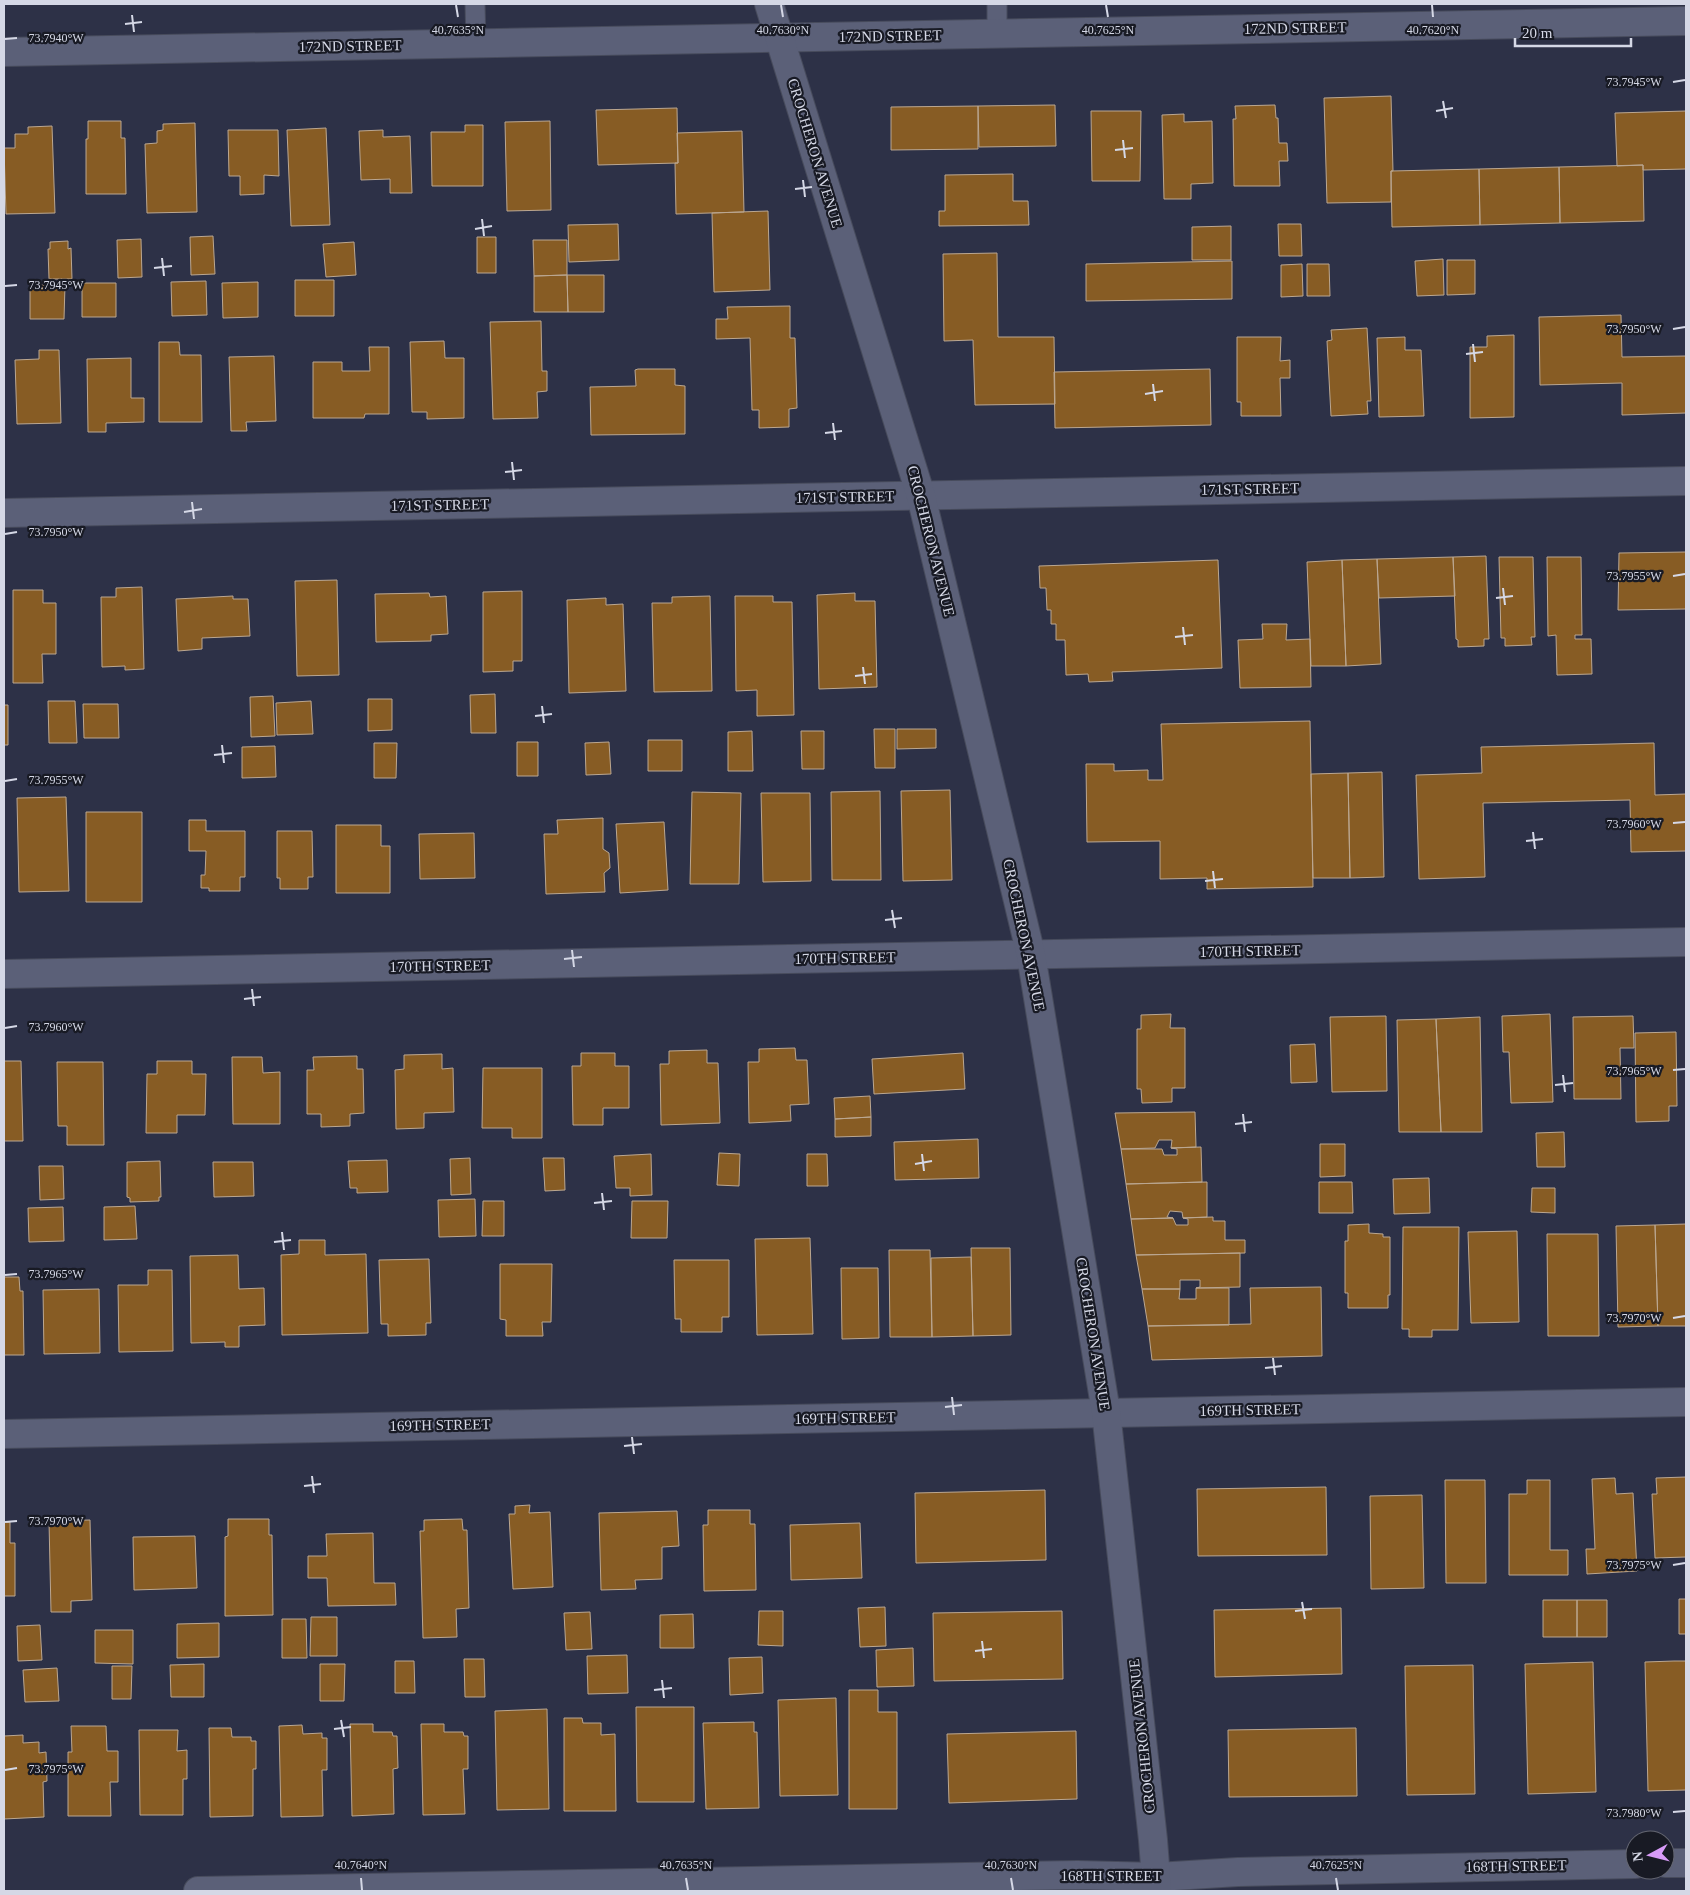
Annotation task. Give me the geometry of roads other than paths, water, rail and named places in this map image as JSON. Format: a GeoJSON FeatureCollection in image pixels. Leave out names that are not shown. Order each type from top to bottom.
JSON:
{"type":"FeatureCollection","features":[{"type":"Feature","properties":{"kind":"street","name":"CROCHERON AVENUE"},"geometry":{"type":"LineString","coordinates":[[769,4],[921,496],[1031,955],[1106,1412],[1157,1884]]}},
{"type":"Feature","properties":{"kind":"street","name":"172ND STREET"},"geometry":{"type":"LineString","coordinates":[[4,52],[1686,21]]}},
{"type":"Feature","properties":{"kind":"street","name":"171ST STREET"},"geometry":{"type":"LineString","coordinates":[[4,513],[1686,481]]}},
{"type":"Feature","properties":{"kind":"street","name":"170TH STREET"},"geometry":{"type":"LineString","coordinates":[[4,974],[1686,942]]}},
{"type":"Feature","properties":{"kind":"street","name":"169TH STREET"},"geometry":{"type":"LineString","coordinates":[[4,1434],[1686,1402]]}},
{"type":"Feature","properties":{"kind":"street","name":"168TH STREET"},"geometry":{"type":"LineString","coordinates":[[198,1891],[1057,1875],[1157,1884],[1238,1872],[1625,1864]]}},
{"type":"Feature","properties":{"kind":"lane"},"geometry":{"type":"LineString","coordinates":[[475,4],[476,44]]}},
{"type":"Feature","properties":{"kind":"lane"},"geometry":{"type":"LineString","coordinates":[[997,34],[998,4]]}}]}
